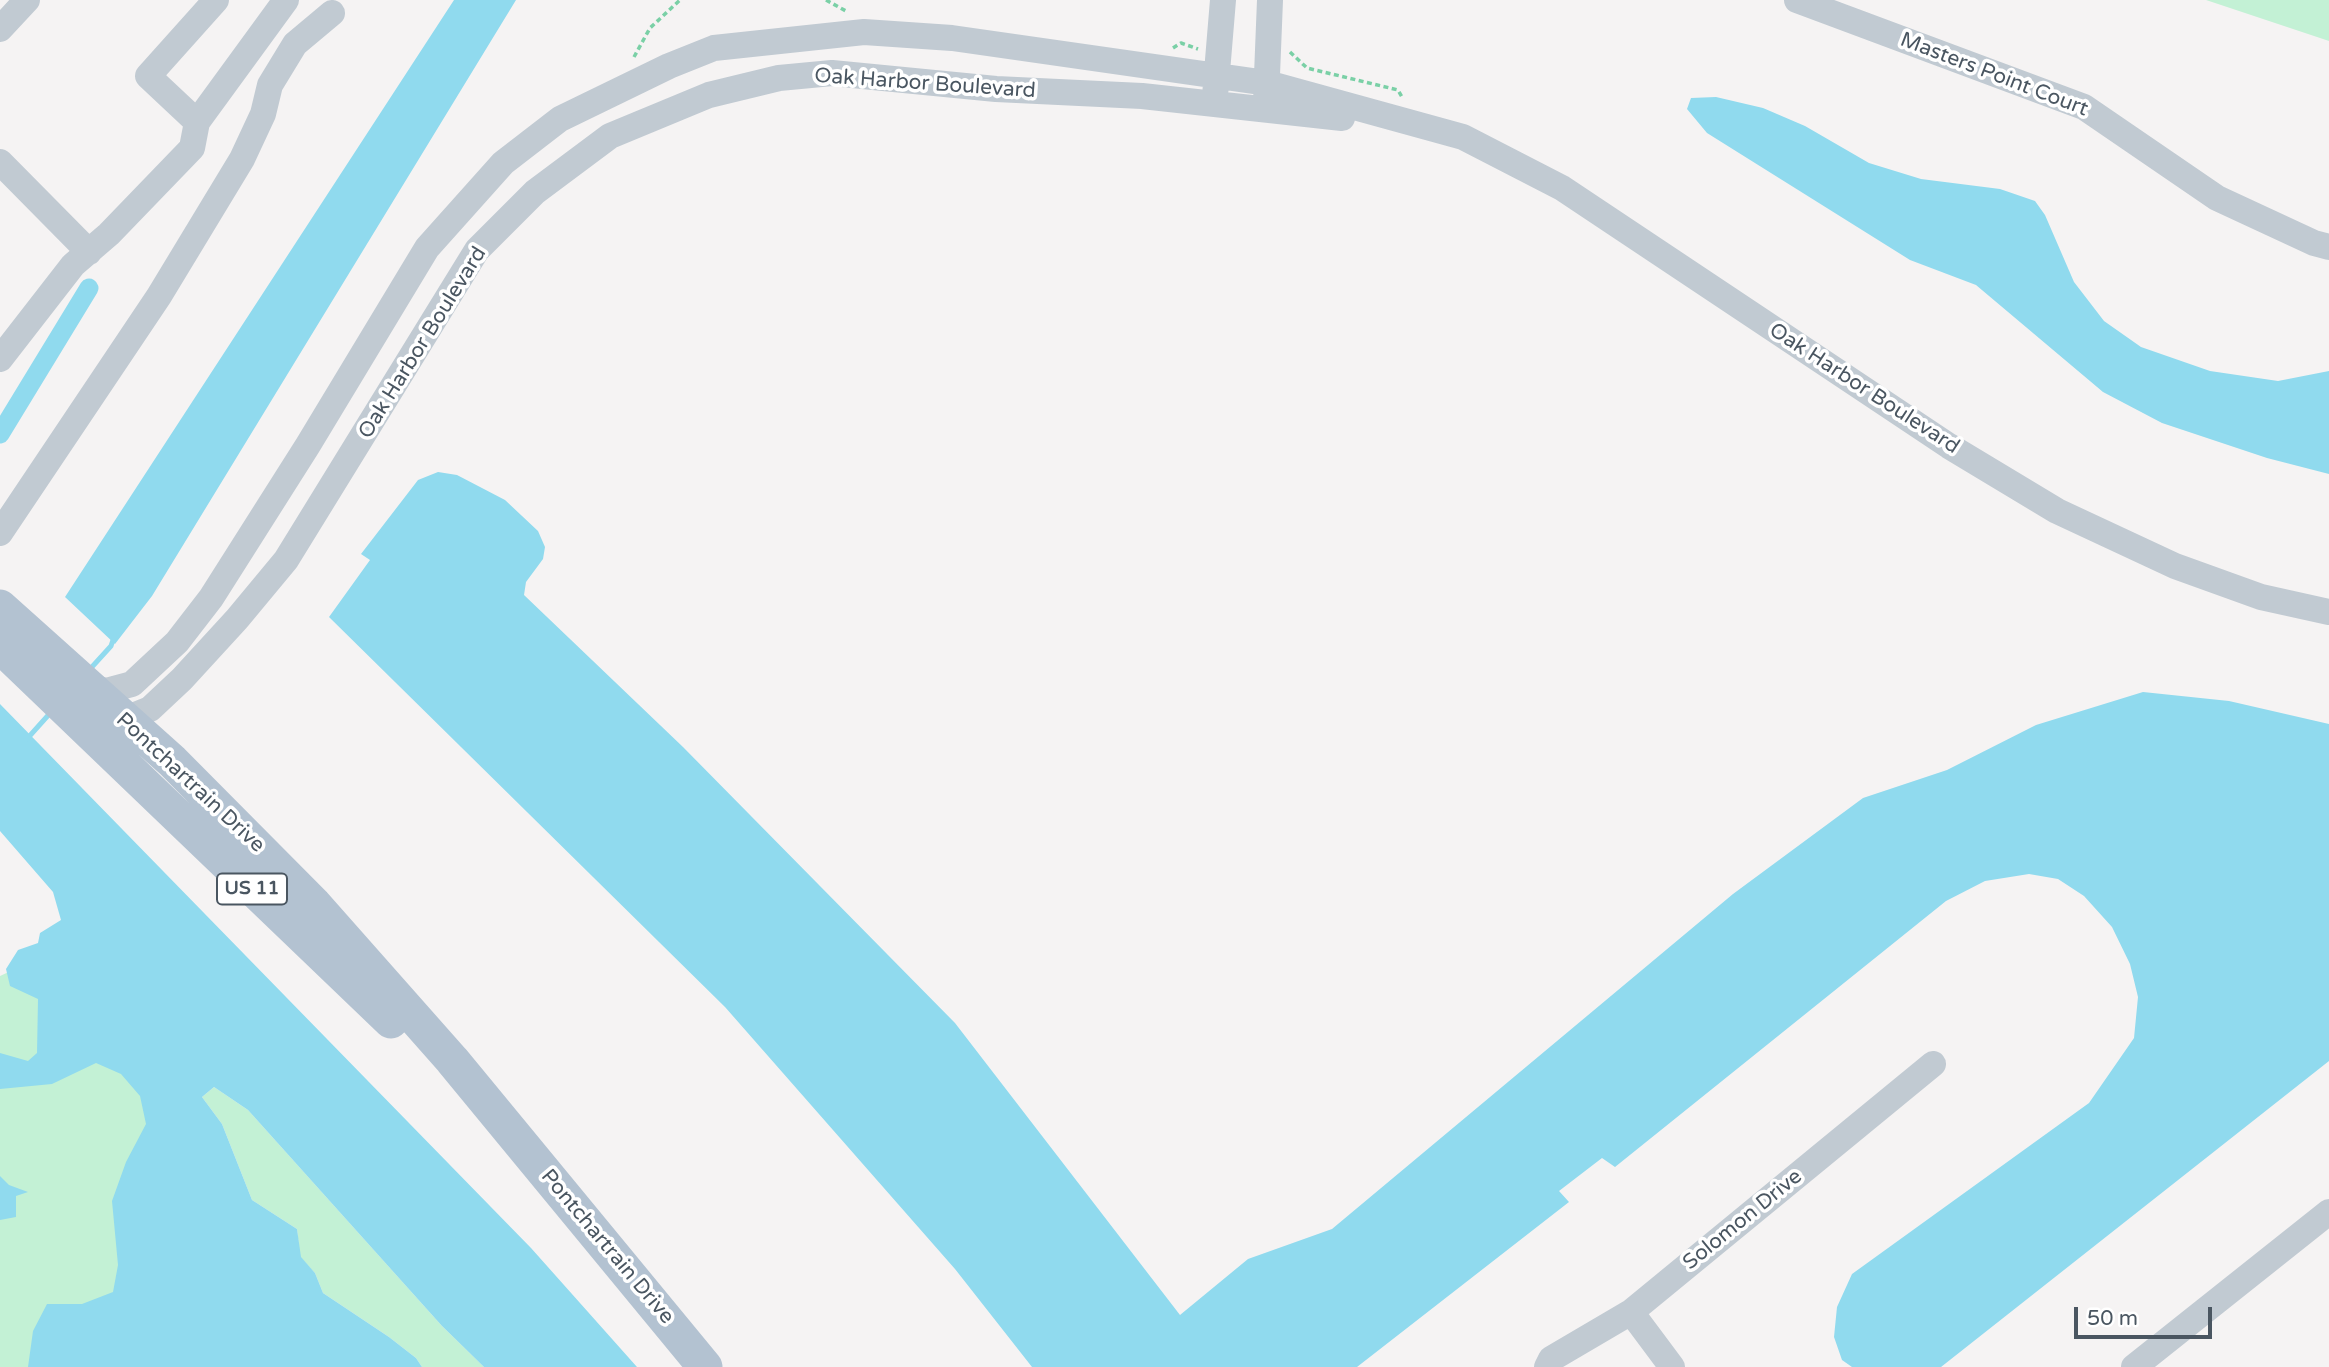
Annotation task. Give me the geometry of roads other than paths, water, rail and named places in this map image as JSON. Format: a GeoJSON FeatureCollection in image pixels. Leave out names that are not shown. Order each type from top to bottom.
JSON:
{"type":"FeatureCollection","features":[{"type":"Feature","properties":{"kind":"main road","name":"Pontchartrain Drive"},"geometry":{"type":"LineString","coordinates":[[0,607],[119,717],[172,761],[314,904],[452,1060],[506,1129],[705,1367]]}},
{"type":"Feature","properties":{"kind":"main road","name":"Pontchartrain Drive"},"geometry":{"type":"LineString","coordinates":[[0,646],[506,1129]]}},
{"type":"Feature","properties":{"kind":"street"},"geometry":{"type":"LineString","coordinates":[[0,29],[27,0]]}},
{"type":"Feature","properties":{"kind":"street"},"geometry":{"type":"LineString","coordinates":[[197,122],[148,76],[216,0]]}},
{"type":"Feature","properties":{"kind":"street"},"geometry":{"type":"LineString","coordinates":[[1215,104],[1223,0]]}},
{"type":"Feature","properties":{"kind":"street"},"geometry":{"type":"LineString","coordinates":[[1266,96],[1270,0]]}},
{"type":"Feature","properties":{"kind":"street","name":"Masters Point Court"},"geometry":{"type":"LineString","coordinates":[[1797,0],[2084,107],[2217,198],[2329,247]]}},
{"type":"Feature","properties":{"kind":"street"},"geometry":{"type":"LineString","coordinates":[[0,359],[73,265],[192,148],[197,122],[285,1]]}},
{"type":"Feature","properties":{"kind":"street"},"geometry":{"type":"LineString","coordinates":[[0,533],[159,296],[228,182],[263,114],[270,85],[295,44],[332,13]]}},
{"type":"Feature","properties":{"kind":"street","name":"Oak Harbor Boulevard"},"geometry":{"type":"LineString","coordinates":[[88,686],[106,691],[132,684],[177,642],[211,598],[427,247],[503,163],[560,119],[669,66],[714,48],[864,32],[952,38],[1216,78],[1266,96],[1463,137],[1562,188],[1949,446],[2057,511],[2175,566],[2261,597],[2329,612]]}},
{"type":"Feature","properties":{"kind":"street","name":"Oak Harbor Boulevard"},"geometry":{"type":"LineString","coordinates":[[119,717],[149,709],[182,679],[286,560],[477,250],[535,192],[610,136],[709,95],[779,78],[832,73],[996,89],[1142,96],[1215,104],[1266,96]]}},
{"type":"Feature","properties":{"kind":"street"},"geometry":{"type":"LineString","coordinates":[[0,162],[89,252]]}},
{"type":"Feature","properties":{"kind":"street"},"geometry":{"type":"LineString","coordinates":[[211,598],[237,619]]}},
{"type":"Feature","properties":{"kind":"street"},"geometry":{"type":"LineString","coordinates":[[0,627],[87,709],[103,716],[119,717]]}},
{"type":"Feature","properties":{"kind":"street"},"geometry":{"type":"LineString","coordinates":[[172,761],[156,728],[158,715],[182,679]]}},
{"type":"Feature","properties":{"kind":"street","name":"Solomon Drive"},"geometry":{"type":"LineString","coordinates":[[1547,1367],[1551,1359],[1631,1312],[1933,1064]]}},
{"type":"Feature","properties":{"kind":"street"},"geometry":{"type":"LineString","coordinates":[[2134,1367],[2329,1212]]}},
{"type":"Feature","properties":{"kind":"street"},"geometry":{"type":"LineString","coordinates":[[1631,1312],[1672,1367]]}},
{"type":"Feature","properties":{"kind":"water"},"geometry":{"type":"Polygon","coordinates":[[[454,0],[516,0],[152,596],[115,644],[65,597],[454,0]]]}},
{"type":"Feature","properties":{"kind":"water"},"geometry":{"type":"Polygon","coordinates":[[[1716,97],[1763,108],[1805,126],[1869,163],[1921,179],[2000,189],[2035,201],[2045,215],[2074,282],[2104,321],[2141,347],[2210,371],[2278,381],[2329,371],[2329,474],[2267,458],[2162,423],[2103,392],[1976,285],[1910,260],[1707,133],[1687,109],[1691,98],[1716,97]]]}},
{"type":"Feature","properties":{"kind":"water"},"geometry":{"type":"Polygon","coordinates":[[[438,472],[457,475],[505,500],[538,531],[545,547],[543,559],[526,582],[524,595],[683,747],[955,1023],[1180,1315],[1248,1259],[1332,1229],[1733,894],[1863,798],[1947,770],[2036,725],[2143,692],[2229,701],[2329,724],[2329,1061],[1941,1367],[1852,1367],[1842,1360],[1834,1337],[1837,1307],[1852,1274],[2089,1103],[2134,1038],[2138,997],[2130,964],[2112,927],[2084,896],[2058,879],[2029,874],[1985,881],[1946,901],[1615,1167],[1602,1158],[1559,1191],[1569,1202],[1357,1367],[1032,1367],[955,1269],[725,1007],[329,617],[370,560],[361,554],[418,480],[438,472]]]}},
{"type":"Feature","properties":{"kind":"water"},"geometry":{"type":"Polygon","coordinates":[[[0,704],[531,1248],[637,1367],[484,1367],[442,1326],[248,1110],[214,1087],[202,1097],[222,1124],[252,1200],[297,1229],[301,1257],[315,1273],[323,1293],[389,1337],[416,1358],[422,1367],[28,1367],[33,1331],[47,1304],[82,1304],[113,1292],[118,1265],[112,1201],[126,1162],[146,1124],[140,1096],[121,1074],[96,1063],[52,1084],[0,1089],[0,1053],[28,1061],[37,1053],[38,999],[10,986],[6,969],[18,950],[38,943],[40,933],[61,920],[53,892],[0,831],[0,704]]]}},
{"type":"Feature","properties":{"kind":"water"},"geometry":{"type":"Polygon","coordinates":[[[0,1176],[9,1185],[28,1192],[16,1196],[16,1217],[0,1220],[0,1176]]]}},
{"type":"Feature","properties":{"kind":"waterway"},"geometry":{"type":"LineString","coordinates":[[0,434],[89,288]]}},
{"type":"Feature","properties":{"kind":"waterway"},"geometry":{"type":"LineString","coordinates":[[91,668],[111,646],[114,637]]}},
{"type":"Feature","properties":{"kind":"waterway"},"geometry":{"type":"LineString","coordinates":[[26,740],[52,711]]}}]}
